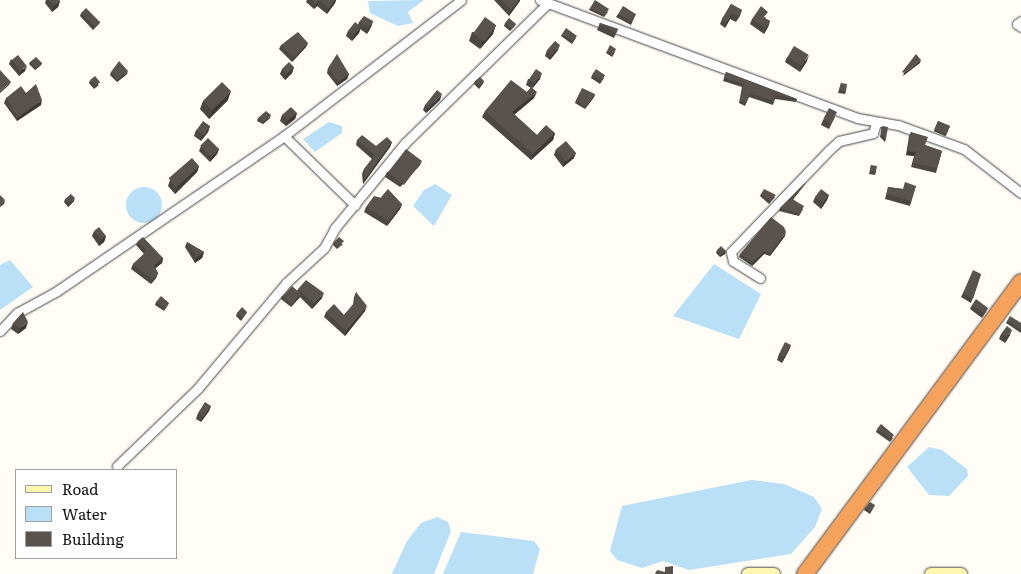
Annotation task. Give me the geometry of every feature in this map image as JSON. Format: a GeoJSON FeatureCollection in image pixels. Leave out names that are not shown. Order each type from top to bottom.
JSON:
{"type":"FeatureCollection","features":[{"type":"Feature","properties":{"kind":"highway"},"geometry":{"type":"LineString","coordinates":[[805,574],[1021,282]]}},
{"type":"Feature","properties":{"kind":"street"},"geometry":{"type":"LineString","coordinates":[[0,331],[17,313],[56,291],[284,136],[461,0]]}},
{"type":"Feature","properties":{"kind":"street"},"geometry":{"type":"LineString","coordinates":[[117,466],[198,388],[286,283],[324,248],[405,143],[544,2],[876,123],[898,125],[964,149],[1021,193]]}},
{"type":"Feature","properties":{"kind":"street"},"geometry":{"type":"LineString","coordinates":[[1021,21],[1017,24],[1021,27]]}},
{"type":"Feature","properties":{"kind":"street"},"geometry":{"type":"LineString","coordinates":[[760,278],[733,261],[731,252],[839,141],[873,133],[876,123]]}},
{"type":"Feature","properties":{"kind":"street"},"geometry":{"type":"LineString","coordinates":[[284,136],[356,205]]}},
{"type":"Feature","properties":{"kind":"street"},"geometry":{"type":"LineString","coordinates":[[748,574],[774,574]]}},
{"type":"Feature","properties":{"kind":"street"},"geometry":{"type":"LineString","coordinates":[[931,574],[961,574]]}},
{"type":"Feature","properties":{"kind":"water"},"geometry":{"type":"Polygon","coordinates":[[[424,0],[408,12],[413,23],[398,26],[370,13],[368,1],[424,0]]]}},
{"type":"Feature","properties":{"kind":"water"},"geometry":{"type":"Polygon","coordinates":[[[329,122],[342,126],[342,133],[315,152],[303,139],[329,122]]]}},
{"type":"Feature","properties":{"kind":"water"},"geometry":{"type":"Polygon","coordinates":[[[435,184],[452,195],[434,226],[413,206],[424,190],[435,184]]]}},
{"type":"Feature","properties":{"kind":"water"},"geometry":{"type":"Polygon","coordinates":[[[144,187],[156,193],[162,205],[156,217],[144,223],[132,217],[126,205],[132,193],[144,187]]]}},
{"type":"Feature","properties":{"kind":"water"},"geometry":{"type":"Polygon","coordinates":[[[10,260],[33,287],[0,310],[0,265],[10,260]]]}},
{"type":"Feature","properties":{"kind":"water"},"geometry":{"type":"Polygon","coordinates":[[[714,264],[761,294],[739,339],[673,316],[714,264]]]}},
{"type":"Feature","properties":{"kind":"water"},"geometry":{"type":"Polygon","coordinates":[[[929,447],[942,450],[967,469],[968,476],[949,496],[929,495],[907,467],[929,447]]]}},
{"type":"Feature","properties":{"kind":"water"},"geometry":{"type":"Polygon","coordinates":[[[752,480],[784,484],[814,497],[822,509],[815,527],[791,554],[689,570],[663,561],[642,568],[617,560],[610,551],[622,506],[752,480]]]}},
{"type":"Feature","properties":{"kind":"water"},"geometry":{"type":"Polygon","coordinates":[[[437,517],[448,522],[451,531],[434,574],[392,574],[407,541],[421,523],[437,517]]]}},
{"type":"Feature","properties":{"kind":"water"},"geometry":{"type":"Polygon","coordinates":[[[461,532],[534,541],[540,549],[533,574],[443,574],[461,532]]]}},
{"type":"Feature","properties":{"kind":"building"},"geometry":{"type":"Polygon","coordinates":[[[49,0],[59,0],[60,1],[54,6],[49,0]]]}},
{"type":"Feature","properties":{"kind":"building"},"geometry":{"type":"Polygon","coordinates":[[[319,0],[335,0],[329,8],[319,0]]]}},
{"type":"Feature","properties":{"kind":"building"},"geometry":{"type":"Polygon","coordinates":[[[501,0],[519,0],[511,10],[501,0]]]}},
{"type":"Feature","properties":{"kind":"building"},"geometry":{"type":"Polygon","coordinates":[[[595,0],[609,9],[605,15],[590,8],[595,0]]]}},
{"type":"Feature","properties":{"kind":"building"},"geometry":{"type":"Polygon","coordinates":[[[731,4],[742,10],[738,16],[732,13],[727,22],[722,19],[731,4]]]}},
{"type":"Feature","properties":{"kind":"building"},"geometry":{"type":"Polygon","coordinates":[[[623,6],[636,14],[631,22],[618,14],[623,6]]]}},
{"type":"Feature","properties":{"kind":"building"},"geometry":{"type":"Polygon","coordinates":[[[761,6],[768,12],[763,18],[770,21],[766,28],[752,19],[761,6]]]}},
{"type":"Feature","properties":{"kind":"building"},"geometry":{"type":"Polygon","coordinates":[[[86,8],[100,22],[95,27],[81,13],[86,8]]]}},
{"type":"Feature","properties":{"kind":"building"},"geometry":{"type":"Polygon","coordinates":[[[364,16],[373,21],[369,28],[359,22],[364,16]]]}},
{"type":"Feature","properties":{"kind":"building"},"geometry":{"type":"Polygon","coordinates":[[[485,17],[496,25],[485,41],[473,33],[485,17]]]}},
{"type":"Feature","properties":{"kind":"building"},"geometry":{"type":"Polygon","coordinates":[[[509,18],[516,24],[511,29],[505,23],[509,18]]]}},
{"type":"Feature","properties":{"kind":"building"},"geometry":{"type":"Polygon","coordinates":[[[355,22],[361,27],[354,35],[348,31],[355,22]]]}},
{"type":"Feature","properties":{"kind":"building"},"geometry":{"type":"Polygon","coordinates":[[[600,23],[618,29],[616,33],[600,23]]]}},
{"type":"Feature","properties":{"kind":"building"},"geometry":{"type":"Polygon","coordinates":[[[566,28],[577,36],[573,41],[562,34],[566,28]]]}},
{"type":"Feature","properties":{"kind":"building"},"geometry":{"type":"Polygon","coordinates":[[[298,32],[308,43],[294,58],[281,45],[298,32]]]}},
{"type":"Feature","properties":{"kind":"building"},"geometry":{"type":"Polygon","coordinates":[[[555,41],[560,45],[552,55],[547,50],[555,41]]]}},
{"type":"Feature","properties":{"kind":"building"},"geometry":{"type":"Polygon","coordinates":[[[610,45],[616,49],[613,55],[607,51],[610,45]]]}},
{"type":"Feature","properties":{"kind":"building"},"geometry":{"type":"Polygon","coordinates":[[[794,46],[809,55],[802,66],[787,57],[794,46]]]}},
{"type":"Feature","properties":{"kind":"building"},"geometry":{"type":"Polygon","coordinates":[[[337,54],[349,74],[339,82],[328,68],[337,54]]]}},
{"type":"Feature","properties":{"kind":"building"},"geometry":{"type":"Polygon","coordinates":[[[916,54],[921,60],[904,73],[902,72],[916,54]]]}},
{"type":"Feature","properties":{"kind":"building"},"geometry":{"type":"Polygon","coordinates":[[[18,55],[27,66],[21,71],[12,60],[18,55]]]}},
{"type":"Feature","properties":{"kind":"building"},"geometry":{"type":"Polygon","coordinates":[[[36,57],[42,63],[36,68],[30,62],[36,57]]]}},
{"type":"Feature","properties":{"kind":"building"},"geometry":{"type":"Polygon","coordinates":[[[119,61],[128,71],[118,80],[111,72],[119,61]]]}},
{"type":"Feature","properties":{"kind":"building"},"geometry":{"type":"Polygon","coordinates":[[[289,62],[294,67],[287,74],[282,69],[289,62]]]}},
{"type":"Feature","properties":{"kind":"building"},"geometry":{"type":"Polygon","coordinates":[[[536,69],[542,73],[535,84],[529,80],[536,69]]]}},
{"type":"Feature","properties":{"kind":"building"},"geometry":{"type":"Polygon","coordinates":[[[596,69],[605,75],[601,81],[592,75],[596,69]]]}},
{"type":"Feature","properties":{"kind":"building"},"geometry":{"type":"Polygon","coordinates":[[[0,70],[11,82],[0,91],[0,70]]]}},
{"type":"Feature","properties":{"kind":"building"},"geometry":{"type":"Polygon","coordinates":[[[726,72],[797,99],[775,95],[774,101],[750,93],[746,103],[740,100],[744,84],[724,78],[726,72]]]}},
{"type":"Feature","properties":{"kind":"building"},"geometry":{"type":"Polygon","coordinates":[[[95,76],[100,82],[96,86],[90,80],[95,76]]]}},
{"type":"Feature","properties":{"kind":"building"},"geometry":{"type":"Polygon","coordinates":[[[480,77],[484,81],[480,86],[475,81],[480,77]]]}},
{"type":"Feature","properties":{"kind":"building"},"geometry":{"type":"Polygon","coordinates":[[[511,80],[527,92],[531,87],[537,92],[512,112],[537,135],[546,125],[555,133],[533,154],[485,111],[511,80]]]}},
{"type":"Feature","properties":{"kind":"building"},"geometry":{"type":"Polygon","coordinates":[[[222,82],[231,91],[212,110],[203,101],[222,82]]]}},
{"type":"Feature","properties":{"kind":"building"},"geometry":{"type":"Polygon","coordinates":[[[841,83],[847,84],[846,91],[839,90],[841,83]]]}},
{"type":"Feature","properties":{"kind":"building"},"geometry":{"type":"Polygon","coordinates":[[[36,84],[42,100],[18,117],[6,98],[21,86],[26,93],[36,84]]]}},
{"type":"Feature","properties":{"kind":"building"},"geometry":{"type":"Polygon","coordinates":[[[582,88],[595,94],[586,107],[576,100],[582,88]]]}},
{"type":"Feature","properties":{"kind":"building"},"geometry":{"type":"Polygon","coordinates":[[[437,90],[442,94],[428,108],[425,105],[437,90]]]}},
{"type":"Feature","properties":{"kind":"building"},"geometry":{"type":"Polygon","coordinates":[[[291,107],[297,113],[288,120],[282,115],[291,107]]]}},
{"type":"Feature","properties":{"kind":"building"},"geometry":{"type":"Polygon","coordinates":[[[829,108],[837,112],[831,124],[823,120],[829,108]]]}},
{"type":"Feature","properties":{"kind":"building"},"geometry":{"type":"Polygon","coordinates":[[[266,111],[271,115],[264,122],[258,118],[266,111]]]}},
{"type":"Feature","properties":{"kind":"building"},"geometry":{"type":"Polygon","coordinates":[[[203,121],[210,126],[204,135],[197,130],[203,121]]]}},
{"type":"Feature","properties":{"kind":"building"},"geometry":{"type":"Polygon","coordinates":[[[938,121],[950,126],[946,134],[934,129],[938,121]]]}},
{"type":"Feature","properties":{"kind":"building"},"geometry":{"type":"Polygon","coordinates":[[[882,126],[888,127],[886,139],[881,134],[882,126]]]}},
{"type":"Feature","properties":{"kind":"building"},"geometry":{"type":"Polygon","coordinates":[[[911,132],[928,137],[925,145],[942,151],[937,168],[913,163],[916,152],[908,151],[911,132]]]}},
{"type":"Feature","properties":{"kind":"building"},"geometry":{"type":"Polygon","coordinates":[[[362,135],[376,146],[387,137],[392,142],[365,179],[364,169],[375,155],[357,140],[362,135]]]}},
{"type":"Feature","properties":{"kind":"building"},"geometry":{"type":"Polygon","coordinates":[[[208,138],[219,149],[212,157],[200,146],[208,138]]]}},
{"type":"Feature","properties":{"kind":"building"},"geometry":{"type":"Polygon","coordinates":[[[566,141],[576,153],[566,162],[556,149],[566,141]]]}},
{"type":"Feature","properties":{"kind":"building"},"geometry":{"type":"Polygon","coordinates":[[[406,149],[422,161],[404,185],[388,173],[406,149]]]}},
{"type":"Feature","properties":{"kind":"building"},"geometry":{"type":"Polygon","coordinates":[[[192,158],[199,166],[176,187],[169,178],[192,158]]]}},
{"type":"Feature","properties":{"kind":"building"},"geometry":{"type":"Polygon","coordinates":[[[871,165],[877,166],[876,172],[870,171],[871,165]]]}},
{"type":"Feature","properties":{"kind":"building"},"geometry":{"type":"Polygon","coordinates":[[[806,182],[792,199],[804,206],[800,214],[780,208],[806,182]]]}},
{"type":"Feature","properties":{"kind":"building"},"geometry":{"type":"Polygon","coordinates":[[[905,182],[916,186],[911,201],[887,194],[888,187],[903,189],[905,182]]]}},
{"type":"Feature","properties":{"kind":"building"},"geometry":{"type":"Polygon","coordinates":[[[388,189],[402,204],[389,221],[366,207],[374,196],[386,199],[382,196],[388,189]]]}},
{"type":"Feature","properties":{"kind":"building"},"geometry":{"type":"Polygon","coordinates":[[[764,189],[776,195],[770,201],[761,194],[764,189]]]}},
{"type":"Feature","properties":{"kind":"building"},"geometry":{"type":"Polygon","coordinates":[[[821,189],[829,195],[823,203],[815,197],[821,189]]]}},
{"type":"Feature","properties":{"kind":"building"},"geometry":{"type":"Polygon","coordinates":[[[71,194],[75,198],[69,204],[65,199],[71,194]]]}},
{"type":"Feature","properties":{"kind":"building"},"geometry":{"type":"Polygon","coordinates":[[[0,195],[5,200],[0,205],[0,195]]]}},
{"type":"Feature","properties":{"kind":"building"},"geometry":{"type":"Polygon","coordinates":[[[771,217],[784,227],[786,232],[771,253],[765,251],[753,262],[740,254],[771,217]]]}},
{"type":"Feature","properties":{"kind":"building"},"geometry":{"type":"Polygon","coordinates":[[[99,227],[106,236],[101,239],[94,231],[99,227]]]}},
{"type":"Feature","properties":{"kind":"building"},"geometry":{"type":"Polygon","coordinates":[[[143,237],[163,258],[154,266],[158,273],[153,280],[133,264],[147,251],[138,241],[143,237]]]}},
{"type":"Feature","properties":{"kind":"building"},"geometry":{"type":"Polygon","coordinates":[[[339,237],[344,241],[338,247],[334,242],[339,237]]]}},
{"type":"Feature","properties":{"kind":"building"},"geometry":{"type":"Polygon","coordinates":[[[187,242],[204,252],[197,257],[187,242]]]}},
{"type":"Feature","properties":{"kind":"building"},"geometry":{"type":"Polygon","coordinates":[[[721,246],[726,251],[721,255],[717,250],[721,246]]]}},
{"type":"Feature","properties":{"kind":"building"},"geometry":{"type":"Polygon","coordinates":[[[973,270],[981,274],[973,299],[963,293],[973,270]]]}},
{"type":"Feature","properties":{"kind":"building"},"geometry":{"type":"Polygon","coordinates":[[[306,280],[324,293],[314,304],[298,289],[306,280]]]}},
{"type":"Feature","properties":{"kind":"building"},"geometry":{"type":"Polygon","coordinates":[[[292,286],[301,294],[292,304],[283,296],[292,286]]]}},
{"type":"Feature","properties":{"kind":"building"},"geometry":{"type":"Polygon","coordinates":[[[356,292],[367,306],[346,331],[326,312],[334,304],[344,315],[354,303],[356,292]]]}},
{"type":"Feature","properties":{"kind":"building"},"geometry":{"type":"Polygon","coordinates":[[[161,296],[169,303],[165,308],[156,302],[161,296]]]}},
{"type":"Feature","properties":{"kind":"building"},"geometry":{"type":"Polygon","coordinates":[[[976,299],[988,308],[984,313],[972,305],[976,299]]]}},
{"type":"Feature","properties":{"kind":"building"},"geometry":{"type":"Polygon","coordinates":[[[242,307],[247,312],[242,318],[237,313],[242,307]]]}},
{"type":"Feature","properties":{"kind":"building"},"geometry":{"type":"Polygon","coordinates":[[[23,312],[28,322],[20,328],[13,323],[23,312]]]}},
{"type":"Feature","properties":{"kind":"building"},"geometry":{"type":"Polygon","coordinates":[[[1010,316],[1021,323],[1021,330],[1007,321],[1010,316]]]}},
{"type":"Feature","properties":{"kind":"building"},"geometry":{"type":"Polygon","coordinates":[[[1007,326],[1012,330],[1007,337],[1001,334],[1007,326]]]}},
{"type":"Feature","properties":{"kind":"building"},"geometry":{"type":"Polygon","coordinates":[[[785,342],[791,345],[784,357],[779,354],[785,342]]]}},
{"type":"Feature","properties":{"kind":"building"},"geometry":{"type":"Polygon","coordinates":[[[205,402],[211,406],[203,417],[198,413],[205,402]]]}},
{"type":"Feature","properties":{"kind":"building"},"geometry":{"type":"Polygon","coordinates":[[[881,424],[894,435],[891,439],[877,429],[881,424]]]}},
{"type":"Feature","properties":{"kind":"building"},"geometry":{"type":"Polygon","coordinates":[[[870,502],[875,505],[871,511],[865,508],[870,502]]]}},
{"type":"Feature","properties":{"kind":"building"},"geometry":{"type":"Polygon","coordinates":[[[673,566],[673,574],[655,574],[657,570],[665,572],[665,567],[673,566]]]}}]}
